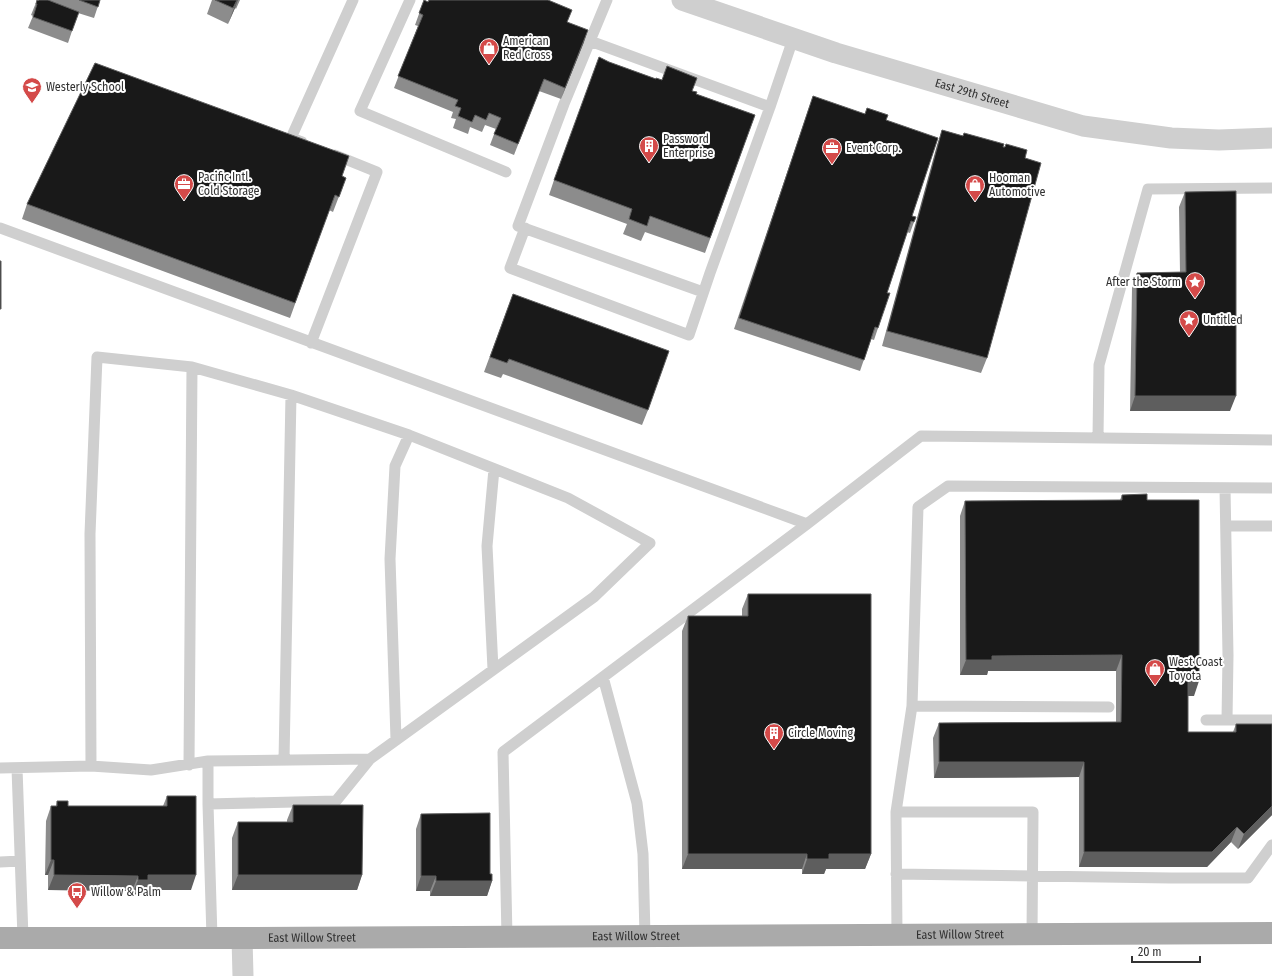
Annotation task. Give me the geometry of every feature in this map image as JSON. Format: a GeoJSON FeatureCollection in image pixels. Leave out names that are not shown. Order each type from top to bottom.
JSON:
{"type":"FeatureCollection","features":[{"type":"Feature","properties":{"kind":"main road","name":"East Willow Street"},"geometry":{"type":"LineString","coordinates":[[0,938],[1272,933]]}},
{"type":"Feature","properties":{"kind":"street","name":"East 29th Street"},"geometry":{"type":"LineString","coordinates":[[682,0],[836,54],[1083,126],[1170,138],[1219,140],[1272,138]]}},
{"type":"Feature","properties":{"kind":"street"},"geometry":{"type":"LineString","coordinates":[[242,938],[243,976]]}},
{"type":"Feature","properties":{"kind":"lane"},"geometry":{"type":"LineString","coordinates":[[313,146],[291,138],[353,0]]}},
{"type":"Feature","properties":{"kind":"lane"},"geometry":{"type":"LineString","coordinates":[[410,0],[360,111],[506,172]]}},
{"type":"Feature","properties":{"kind":"lane"},"geometry":{"type":"LineString","coordinates":[[607,0],[564,104],[521,227],[510,268],[689,336],[703,292],[793,40]]}},
{"type":"Feature","properties":{"kind":"lane"},"geometry":{"type":"LineString","coordinates":[[590,41],[770,107]]}},
{"type":"Feature","properties":{"kind":"lane"},"geometry":{"type":"LineString","coordinates":[[311,343],[377,172],[327,152]]}},
{"type":"Feature","properties":{"kind":"lane"},"geometry":{"type":"LineString","coordinates":[[1098,437],[1099,365],[1148,189],[1272,188]]}},
{"type":"Feature","properties":{"kind":"lane"},"geometry":{"type":"LineString","coordinates":[[521,227],[703,292]]}},
{"type":"Feature","properties":{"kind":"lane"},"geometry":{"type":"LineString","coordinates":[[0,228],[807,524]]}},
{"type":"Feature","properties":{"kind":"lane"},"geometry":{"type":"LineString","coordinates":[[91,766],[90,534],[97,358],[192,367],[291,395],[409,434],[568,498],[650,543],[594,597],[370,759],[336,802],[208,804]]}},
{"type":"Feature","properties":{"kind":"lane"},"geometry":{"type":"LineString","coordinates":[[189,765],[192,367]]}},
{"type":"Feature","properties":{"kind":"lane"},"geometry":{"type":"LineString","coordinates":[[284,760],[291,395]]}},
{"type":"Feature","properties":{"kind":"lane"},"geometry":{"type":"LineString","coordinates":[[396,739],[391,551],[395,466],[409,434]]}},
{"type":"Feature","properties":{"kind":"lane"},"geometry":{"type":"LineString","coordinates":[[506,937],[503,752],[807,524],[921,436],[1272,440]]}},
{"type":"Feature","properties":{"kind":"lane"},"geometry":{"type":"LineString","coordinates":[[493,669],[487,546],[494,469]]}},
{"type":"Feature","properties":{"kind":"lane"},"geometry":{"type":"LineString","coordinates":[[897,935],[896,812],[912,706],[918,507],[948,486],[1272,488]]}},
{"type":"Feature","properties":{"kind":"lane"},"geometry":{"type":"LineString","coordinates":[[1225,488],[1228,655],[1227,720]]}},
{"type":"Feature","properties":{"kind":"lane"},"geometry":{"type":"LineString","coordinates":[[1226,526],[1272,526]]}},
{"type":"Feature","properties":{"kind":"lane"},"geometry":{"type":"LineString","coordinates":[[602,677],[637,803],[643,854],[645,936]]}},
{"type":"Feature","properties":{"kind":"lane"},"geometry":{"type":"LineString","coordinates":[[912,706],[1109,707]]}},
{"type":"Feature","properties":{"kind":"lane"},"geometry":{"type":"LineString","coordinates":[[1206,720],[1272,720]]}},
{"type":"Feature","properties":{"kind":"lane"},"geometry":{"type":"LineString","coordinates":[[0,768],[91,766],[151,770],[208,761],[370,759]]}},
{"type":"Feature","properties":{"kind":"lane"},"geometry":{"type":"LineString","coordinates":[[208,761],[212,938]]}},
{"type":"Feature","properties":{"kind":"lane"},"geometry":{"type":"LineString","coordinates":[[17,768],[23,938]]}},
{"type":"Feature","properties":{"kind":"lane"},"geometry":{"type":"LineString","coordinates":[[896,812],[1033,812],[1032,934]]}},
{"type":"Feature","properties":{"kind":"lane"},"geometry":{"type":"LineString","coordinates":[[896,874],[1248,878],[1272,845]]}},
{"type":"Feature","properties":{"kind":"lane"},"geometry":{"type":"LineString","coordinates":[[0,862],[20,861]]}},
{"type":"Feature","properties":{"kind":"building"},"geometry":{"type":"Polygon","coordinates":[[[37,0],[48,0],[79,12],[72,31],[33,17],[37,0]]]}},
{"type":"Feature","properties":{"kind":"building"},"geometry":{"type":"Polygon","coordinates":[[[79,0],[100,0],[98,7],[79,0]]]}},
{"type":"Feature","properties":{"kind":"building"},"geometry":{"type":"Polygon","coordinates":[[[215,0],[237,0],[233,8],[215,0]]]}},
{"type":"Feature","properties":{"kind":"building","name":"American Red Cross"},"geometry":{"type":"Polygon","coordinates":[[[424,0],[428,2],[429,0],[548,0],[572,10],[567,22],[588,30],[565,88],[544,79],[518,144],[494,134],[501,118],[489,113],[486,120],[475,115],[472,122],[458,116],[461,108],[455,106],[458,100],[398,76],[423,15],[419,13],[424,0]]]}},
{"type":"Feature","properties":{"kind":"building","name":"Password Enterprise"},"geometry":{"type":"Polygon","coordinates":[[[599,57],[609,62],[662,80],[667,66],[697,78],[692,91],[697,92],[696,94],[755,115],[710,238],[650,216],[647,226],[629,219],[632,209],[554,180],[599,57]]]}},
{"type":"Feature","properties":{"kind":"building","name":"Pacific Intl. Cold Storage"},"geometry":{"type":"Polygon","coordinates":[[[95,63],[349,156],[342,176],[346,178],[339,197],[335,195],[295,303],[27,204],[95,63]]]}},
{"type":"Feature","properties":{"kind":"building"},"geometry":{"type":"Polygon","coordinates":[[[813,96],[865,114],[867,108],[888,115],[886,120],[938,138],[912,216],[916,217],[914,222],[911,221],[887,293],[890,293],[878,328],[875,327],[864,360],[739,318],[813,96]]]}},
{"type":"Feature","properties":{"kind":"building"},"geometry":{"type":"Polygon","coordinates":[[[942,130],[963,136],[964,133],[1004,144],[1003,147],[1005,147],[1006,144],[1027,150],[1025,158],[1041,163],[987,358],[887,331],[942,130]]]}},
{"type":"Feature","properties":{"kind":"building"},"geometry":{"type":"Polygon","coordinates":[[[1236,191],[1236,396],[1135,396],[1137,273],[1186,272],[1185,192],[1236,191]]]}},
{"type":"Feature","properties":{"kind":"building"},"geometry":{"type":"Polygon","coordinates":[[[1,261],[1,309],[0,309],[1,261]]]}},
{"type":"Feature","properties":{"kind":"building"},"geometry":{"type":"Polygon","coordinates":[[[513,294],[669,351],[648,410],[509,359],[507,363],[490,357],[513,294]]]}},
{"type":"Feature","properties":{"kind":"building","name":"West Coast Toyota"},"geometry":{"type":"Polygon","coordinates":[[[1147,494],[1147,500],[1199,500],[1199,681],[1188,681],[1188,732],[1236,732],[1236,724],[1272,724],[1272,806],[1244,834],[1237,827],[1212,852],[1084,852],[1084,762],[939,762],[939,723],[1121,722],[1122,655],[992,656],[992,660],[966,660],[965,501],[1122,500],[1122,495],[1147,494]]]}},
{"type":"Feature","properties":{"kind":"building","name":"Circle Moving"},"geometry":{"type":"Polygon","coordinates":[[[748,594],[871,594],[871,854],[829,854],[829,859],[807,859],[807,854],[688,854],[688,616],[748,616],[748,594]]]}},
{"type":"Feature","properties":{"kind":"building"},"geometry":{"type":"Polygon","coordinates":[[[167,796],[196,796],[196,875],[148,875],[148,880],[138,880],[138,876],[54,875],[54,860],[51,860],[51,806],[57,806],[57,801],[68,801],[68,806],[167,806],[167,796]]]}},
{"type":"Feature","properties":{"kind":"building"},"geometry":{"type":"Polygon","coordinates":[[[293,805],[363,805],[362,875],[238,875],[238,822],[293,822],[293,805]]]}},
{"type":"Feature","properties":{"kind":"building"},"geometry":{"type":"Polygon","coordinates":[[[490,813],[490,874],[492,874],[492,881],[436,881],[436,876],[421,876],[421,814],[490,813]]]}},
{"type":"Feature","properties":{"kind":"place","name":"American Red Cross"},"geometry":{"type":"Point","coordinates":[489,65]}},
{"type":"Feature","properties":{"kind":"place","name":"Westerly School"},"geometry":{"type":"Point","coordinates":[32,104]}},
{"type":"Feature","properties":{"kind":"place","name":"Password Enterprise"},"geometry":{"type":"Point","coordinates":[649,163]}},
{"type":"Feature","properties":{"kind":"place","name":"Event Corp."},"geometry":{"type":"Point","coordinates":[832,165]}},
{"type":"Feature","properties":{"kind":"place","name":"Pacific Intl. Cold Storage"},"geometry":{"type":"Point","coordinates":[184,201]}},
{"type":"Feature","properties":{"kind":"place","name":"Hooman Automotive"},"geometry":{"type":"Point","coordinates":[975,202]}},
{"type":"Feature","properties":{"kind":"place","name":"After the Storm"},"geometry":{"type":"Point","coordinates":[1195,299]}},
{"type":"Feature","properties":{"kind":"place","name":"Untitled"},"geometry":{"type":"Point","coordinates":[1189,337]}},
{"type":"Feature","properties":{"kind":"place","name":"West Coast Toyota"},"geometry":{"type":"Point","coordinates":[1155,686]}},
{"type":"Feature","properties":{"kind":"place","name":"Circle Moving"},"geometry":{"type":"Point","coordinates":[774,750]}},
{"type":"Feature","properties":{"kind":"place","name":"Willow & Palm"},"geometry":{"type":"Point","coordinates":[77,909]}}]}
